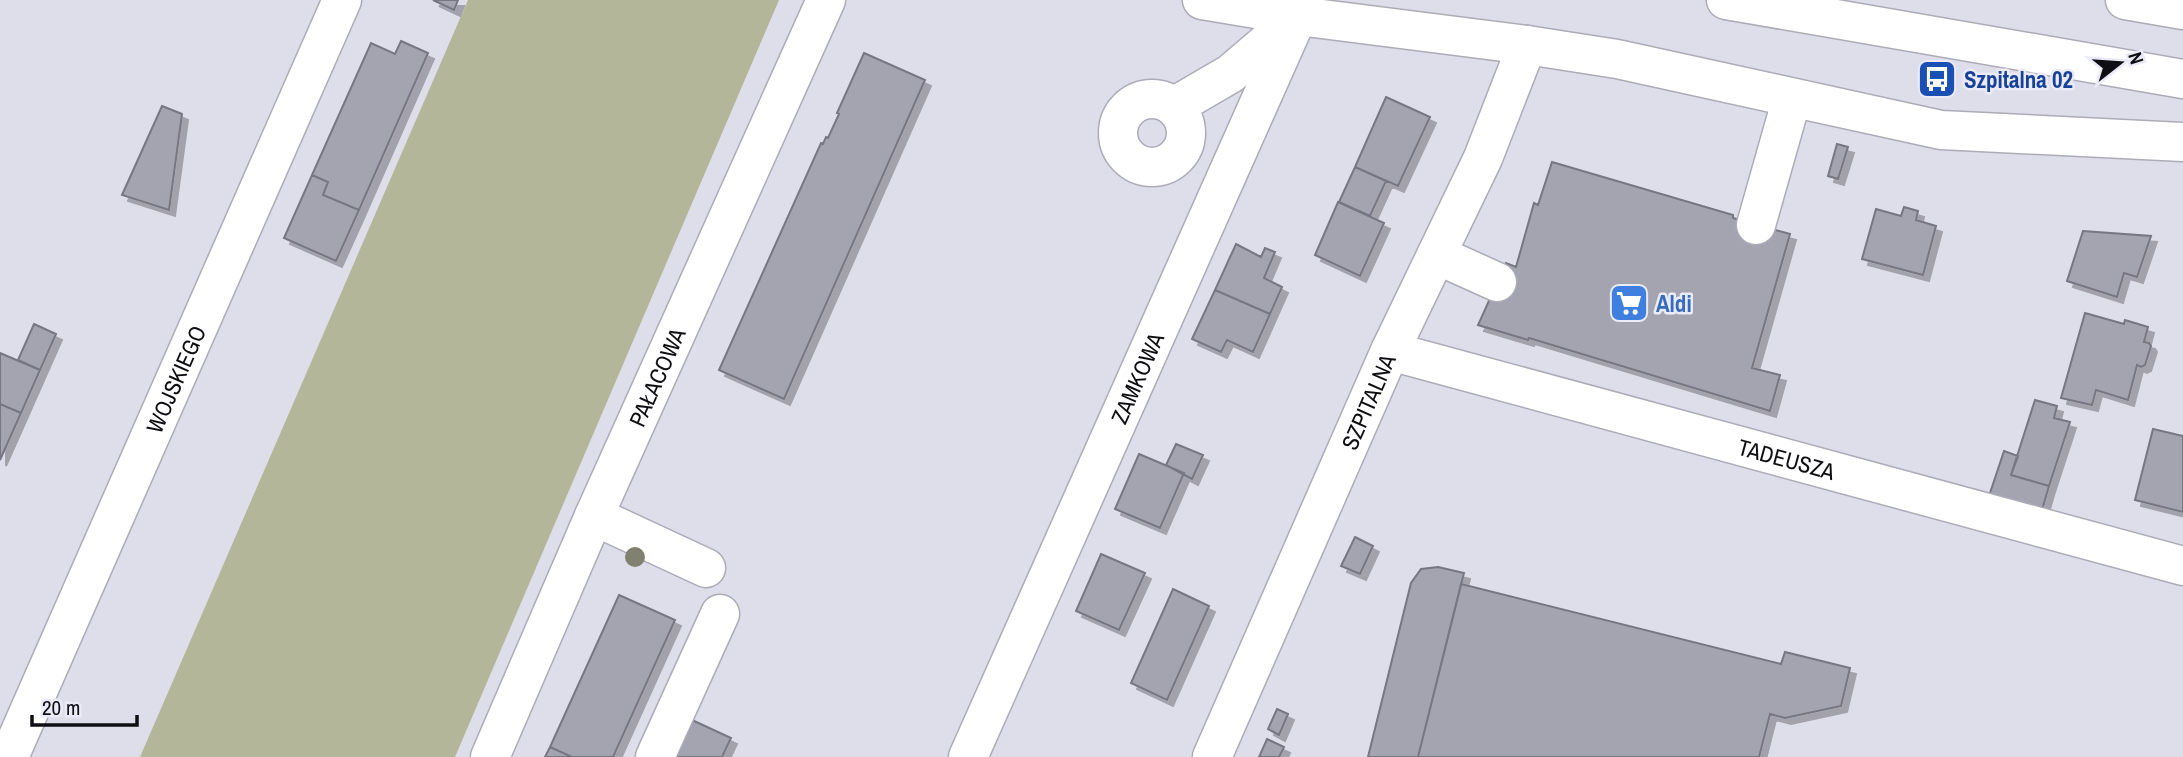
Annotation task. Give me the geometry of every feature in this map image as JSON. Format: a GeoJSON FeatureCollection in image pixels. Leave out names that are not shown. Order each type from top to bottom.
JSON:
{"type":"FeatureCollection","features":[{"type":"Feature","properties":{"kind":"street","name":"WOJSKIEGO"},"geometry":{"type":"LineString","coordinates":[[9,757],[342,0]]}},
{"type":"Feature","properties":{"kind":"street","name":"PAŁACOWA"},"geometry":{"type":"LineString","coordinates":[[490,757],[594,516],[826,0]]}},
{"type":"Feature","properties":{"kind":"street"},"geometry":{"type":"LineString","coordinates":[[1202,0],[1301,8],[1617,60],[1941,130],[2183,142]]}},
{"type":"Feature","properties":{"kind":"street"},"geometry":{"type":"LineString","coordinates":[[1726,0],[2183,79]]}},
{"type":"Feature","properties":{"kind":"street"},"geometry":{"type":"LineString","coordinates":[[2125,0],[2183,10]]}},
{"type":"Feature","properties":{"kind":"street"},"geometry":{"type":"LineString","coordinates":[[1175,106],[1230,74],[1301,8]]}},
{"type":"Feature","properties":{"kind":"street","name":"ZAMKOWA"},"geometry":{"type":"LineString","coordinates":[[968,757],[1301,8]]}},
{"type":"Feature","properties":{"kind":"street","name":"SZPITALNA"},"geometry":{"type":"LineString","coordinates":[[1212,757],[1390,351],[1483,158],[1527,45]]}},
{"type":"Feature","properties":{"kind":"street"},"geometry":{"type":"LineString","coordinates":[[1756,225],[1793,98]]}},
{"type":"Feature","properties":{"kind":"street"},"geometry":{"type":"LineString","coordinates":[[1437,255],[1497,282]]}},
{"type":"Feature","properties":{"kind":"street","name":"TADEUSZA"},"geometry":{"type":"LineString","coordinates":[[1390,351],[2183,566]]}},
{"type":"Feature","properties":{"kind":"street"},"geometry":{"type":"LineString","coordinates":[[594,516],[706,568]]}},
{"type":"Feature","properties":{"kind":"street"},"geometry":{"type":"LineString","coordinates":[[655,757],[720,614]]}},
{"type":"Feature","properties":{"kind":"green space"},"geometry":{"type":"Polygon","coordinates":[[[468,0],[779,0],[455,757],[140,757],[468,0]]]}},
{"type":"Feature","properties":{"kind":"building"},"geometry":{"type":"Polygon","coordinates":[[[433,0],[458,0],[454,10],[433,0]]]}},
{"type":"Feature","properties":{"kind":"building"},"geometry":{"type":"Polygon","coordinates":[[[401,41],[428,53],[359,210],[323,195],[328,182],[312,175],[371,43],[395,54],[401,41]]]}},
{"type":"Feature","properties":{"kind":"building"},"geometry":{"type":"Polygon","coordinates":[[[864,53],[925,80],[784,399],[719,370],[821,143],[828,138],[839,114],[837,113],[864,53]]]}},
{"type":"Feature","properties":{"kind":"building"},"geometry":{"type":"Polygon","coordinates":[[[1386,97],[1430,117],[1398,186],[1355,167],[1386,97]]]}},
{"type":"Feature","properties":{"kind":"building"},"geometry":{"type":"Polygon","coordinates":[[[162,106],[182,114],[169,210],[122,195],[162,106]]]}},
{"type":"Feature","properties":{"kind":"building"},"geometry":{"type":"Polygon","coordinates":[[[1837,144],[1848,147],[1838,179],[1828,176],[1837,144]]]}},
{"type":"Feature","properties":{"kind":"building","name":"Aldi"},"geometry":{"type":"Polygon","coordinates":[[[1552,162],[1790,234],[1752,368],[1780,375],[1770,411],[1478,325],[1506,263],[1516,267],[1534,203],[1538,205],[1552,162]]]}},
{"type":"Feature","properties":{"kind":"building"},"geometry":{"type":"Polygon","coordinates":[[[1355,167],[1386,181],[1370,216],[1339,202],[1355,167]]]}},
{"type":"Feature","properties":{"kind":"building"},"geometry":{"type":"Polygon","coordinates":[[[312,175],[328,182],[323,195],[359,210],[336,261],[284,238],[312,175]]]}},
{"type":"Feature","properties":{"kind":"building"},"geometry":{"type":"Polygon","coordinates":[[[1338,202],[1384,223],[1360,276],[1315,255],[1338,202]]]}},
{"type":"Feature","properties":{"kind":"building"},"geometry":{"type":"Polygon","coordinates":[[[1904,207],[1918,211],[1916,220],[1936,226],[1923,275],[1862,259],[1876,209],[1901,216],[1904,207]]]}},
{"type":"Feature","properties":{"kind":"building"},"geometry":{"type":"Polygon","coordinates":[[[2083,231],[2151,236],[2137,277],[2124,273],[2117,297],[2067,281],[2083,231]]]}},
{"type":"Feature","properties":{"kind":"building"},"geometry":{"type":"Polygon","coordinates":[[[1236,244],[1261,257],[1265,248],[1275,252],[1264,278],[1282,287],[1270,314],[1215,290],[1236,244]]]}},
{"type":"Feature","properties":{"kind":"building"},"geometry":{"type":"Polygon","coordinates":[[[1215,290],[1270,314],[1253,352],[1227,340],[1221,352],[1192,339],[1215,290]]]}},
{"type":"Feature","properties":{"kind":"building"},"geometry":{"type":"Polygon","coordinates":[[[2085,313],[2124,324],[2125,320],[2148,327],[2144,342],[2151,346],[2145,365],[2137,365],[2128,400],[2096,390],[2092,405],[2061,398],[2085,313]]]}},
{"type":"Feature","properties":{"kind":"building"},"geometry":{"type":"Polygon","coordinates":[[[34,324],[56,334],[40,370],[18,360],[34,324]]]}},
{"type":"Feature","properties":{"kind":"building"},"geometry":{"type":"Polygon","coordinates":[[[0,353],[40,370],[21,413],[0,404],[0,353]]]}},
{"type":"Feature","properties":{"kind":"building"},"geometry":{"type":"Polygon","coordinates":[[[2035,400],[2057,406],[2054,418],[2070,422],[2049,486],[2011,475],[2035,400]]]}},
{"type":"Feature","properties":{"kind":"building"},"geometry":{"type":"Polygon","coordinates":[[[0,404],[21,413],[0,460],[0,404]]]}},
{"type":"Feature","properties":{"kind":"building"},"geometry":{"type":"Polygon","coordinates":[[[2153,429],[2183,436],[2183,512],[2135,500],[2153,429]]]}},
{"type":"Feature","properties":{"kind":"building"},"geometry":{"type":"Polygon","coordinates":[[[1176,444],[1203,455],[1192,479],[1166,465],[1176,444]]]}},
{"type":"Feature","properties":{"kind":"building"},"geometry":{"type":"Polygon","coordinates":[[[2004,451],[2018,456],[2011,475],[2049,486],[2042,510],[1989,496],[2004,451]]]}},
{"type":"Feature","properties":{"kind":"building"},"geometry":{"type":"Polygon","coordinates":[[[1139,454],[1184,473],[1160,528],[1115,509],[1139,454]]]}},
{"type":"Feature","properties":{"kind":"building"},"geometry":{"type":"Polygon","coordinates":[[[1355,537],[1373,546],[1360,574],[1341,566],[1355,537]]]}},
{"type":"Feature","properties":{"kind":"building"},"geometry":{"type":"Polygon","coordinates":[[[1101,554],[1145,573],[1119,630],[1076,611],[1101,554]]]}},
{"type":"Feature","properties":{"kind":"building"},"geometry":{"type":"Polygon","coordinates":[[[1438,567],[1464,573],[1418,757],[1368,757],[1411,583],[1421,569],[1438,567]]]}},
{"type":"Feature","properties":{"kind":"building"},"geometry":{"type":"Polygon","coordinates":[[[1461,584],[1781,664],[1785,652],[1850,668],[1841,706],[1785,718],[1770,714],[1759,757],[1418,757],[1461,584]]]}},
{"type":"Feature","properties":{"kind":"building"},"geometry":{"type":"Polygon","coordinates":[[[1173,589],[1209,606],[1167,700],[1131,683],[1173,589]]]}},
{"type":"Feature","properties":{"kind":"building"},"geometry":{"type":"Polygon","coordinates":[[[619,595],[675,620],[613,757],[572,757],[550,747],[619,595]]]}},
{"type":"Feature","properties":{"kind":"building"},"geometry":{"type":"Polygon","coordinates":[[[1277,709],[1288,714],[1279,735],[1268,729],[1277,709]]]}},
{"type":"Feature","properties":{"kind":"building"},"geometry":{"type":"Polygon","coordinates":[[[692,720],[731,738],[722,757],[676,757],[692,720]]]}},
{"type":"Feature","properties":{"kind":"building"},"geometry":{"type":"Polygon","coordinates":[[[1267,739],[1284,747],[1279,757],[1259,757],[1267,739]]]}},
{"type":"Feature","properties":{"kind":"building"},"geometry":{"type":"Polygon","coordinates":[[[550,747],[572,757],[545,757],[550,747]]]}},
{"type":"Feature","properties":{"kind":"place","name":"Szpitalna 02"},"geometry":{"type":"Point","coordinates":[1937,79]}},
{"type":"Feature","properties":{"kind":"place","name":"Aldi"},"geometry":{"type":"Point","coordinates":[1629,303]}}]}
